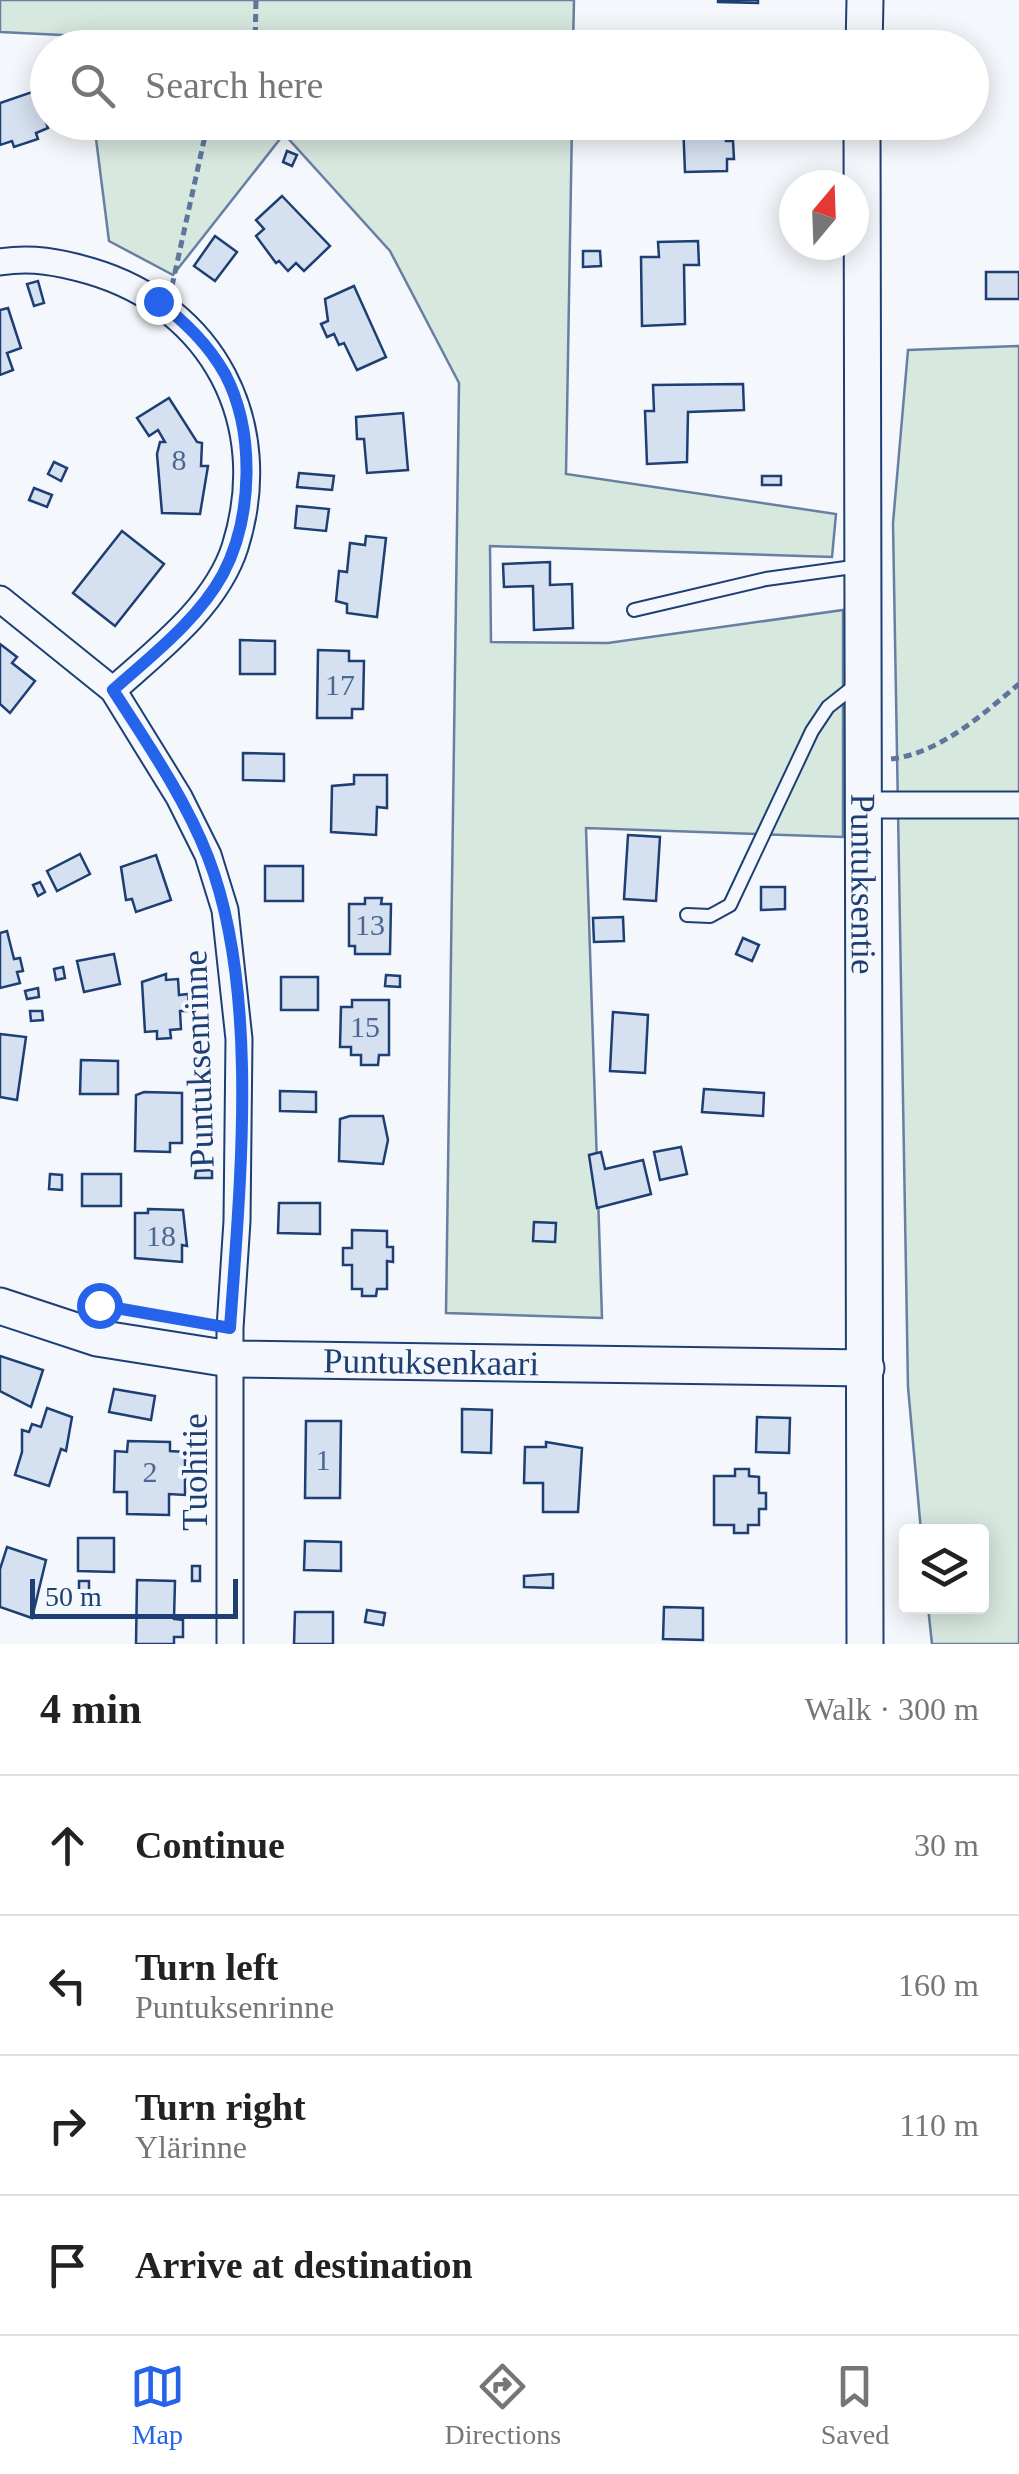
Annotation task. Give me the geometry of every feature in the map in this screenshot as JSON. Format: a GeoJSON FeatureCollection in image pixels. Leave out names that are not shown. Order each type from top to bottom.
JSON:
{"type":"FeatureCollection","features":[{"type":"Feature","properties":{"kind":"street"},"geometry":{"type":"LineString","coordinates":[[864,30],[865,0]]}},
{"type":"Feature","properties":{"kind":"street","name":"Puntuksentie"},"geometry":{"type":"LineString","coordinates":[[862,140],[865,1644]]}},
{"type":"Feature","properties":{"kind":"street"},"geometry":{"type":"LineString","coordinates":[[0,262],[51,260],[107,276],[168,308],[195,332],[225,375],[239,415],[246,463],[243,513],[235,548],[206,598],[113,690]]}},
{"type":"Feature","properties":{"kind":"street","name":"Puntuksenrinne"},"geometry":{"type":"LineString","coordinates":[[0,599],[113,690],[179,796],[208,855],[225,910],[240,1039],[230,1359]]}},
{"type":"Feature","properties":{"kind":"street"},"geometry":{"type":"LineString","coordinates":[[862,805],[1019,806]]}},
{"type":"Feature","properties":{"kind":"street","name":"Puntuksenkaari"},"geometry":{"type":"LineString","coordinates":[[0,1306],[97,1338],[230,1359],[866,1368]]}},
{"type":"Feature","properties":{"kind":"street","name":"Tuohitie"},"geometry":{"type":"LineString","coordinates":[[230,1359],[230,1644]]}},
{"type":"Feature","properties":{"kind":"lane"},"geometry":{"type":"LineString","coordinates":[[634,610],[766,578],[863,566]]}},
{"type":"Feature","properties":{"kind":"lane"},"geometry":{"type":"LineString","coordinates":[[687,915],[710,916],[730,905],[812,731],[828,707],[863,680]]}},
{"type":"Feature","properties":{"kind":"path"},"geometry":{"type":"LineString","coordinates":[[255,30],[256,0]]}},
{"type":"Feature","properties":{"kind":"path"},"geometry":{"type":"LineString","coordinates":[[168,308],[204,140]]}},
{"type":"Feature","properties":{"kind":"path"},"geometry":{"type":"LineString","coordinates":[[863,762],[913,756],[976,720],[1019,684]]}},
{"type":"Feature","properties":{"kind":"shaded area"},"geometry":{"type":"Polygon","coordinates":[[[0,0],[574,0],[573,30],[0,32],[0,0]]]}},
{"type":"Feature","properties":{"kind":"shaded area"},"geometry":{"type":"Polygon","coordinates":[[[96,140],[279,140],[173,275],[109,241],[96,140]]]}},
{"type":"Feature","properties":{"kind":"shaded area"},"geometry":{"type":"Polygon","coordinates":[[[289,140],[572,140],[566,474],[836,514],[832,557],[490,546],[491,642],[608,643],[843,610],[843,837],[586,828],[602,1318],[446,1313],[459,383],[390,251],[289,140]]]}},
{"type":"Feature","properties":{"kind":"shaded area"},"geometry":{"type":"Polygon","coordinates":[[[1019,346],[1019,1644],[932,1644],[929,1614],[989,1614],[989,1524],[920,1524],[908,1387],[893,523],[908,350],[1019,346]]]}},
{"type":"Feature","properties":{"kind":"building"},"geometry":{"type":"Polygon","coordinates":[[[758,0],[758,3],[718,2],[758,0]]]}},
{"type":"Feature","properties":{"kind":"building"},"geometry":{"type":"Polygon","coordinates":[[[30,93],[30,140],[35,140],[14,147],[12,141],[0,145],[0,103],[30,93]]]}},
{"type":"Feature","properties":{"kind":"building"},"geometry":{"type":"Polygon","coordinates":[[[684,140],[733,141],[734,159],[727,159],[727,171],[685,172],[684,140]]]}},
{"type":"Feature","properties":{"kind":"building"},"geometry":{"type":"Polygon","coordinates":[[[287,151],[297,155],[292,166],[283,162],[287,151]]]}},
{"type":"Feature","properties":{"kind":"building"},"geometry":{"type":"Polygon","coordinates":[[[282,196],[330,246],[304,271],[296,263],[288,271],[279,261],[276,263],[256,236],[264,229],[256,220],[282,196]]]}},
{"type":"Feature","properties":{"kind":"building"},"geometry":{"type":"Polygon","coordinates":[[[215,236],[237,252],[215,281],[194,266],[215,236]]]}},
{"type":"Feature","properties":{"kind":"building"},"geometry":{"type":"Polygon","coordinates":[[[698,241],[699,265],[684,265],[685,324],[642,326],[641,257],[659,257],[658,242],[698,241]]]}},
{"type":"Feature","properties":{"kind":"building"},"geometry":{"type":"Polygon","coordinates":[[[583,251],[600,251],[601,266],[583,267],[583,251]]]}},
{"type":"Feature","properties":{"kind":"building"},"geometry":{"type":"Polygon","coordinates":[[[986,272],[1019,272],[1019,299],[986,299],[986,272]]]}},
{"type":"Feature","properties":{"kind":"building"},"geometry":{"type":"Polygon","coordinates":[[[38,281],[44,303],[34,306],[27,284],[38,281]]]}},
{"type":"Feature","properties":{"kind":"building"},"geometry":{"type":"Polygon","coordinates":[[[354,286],[386,357],[357,370],[344,343],[339,345],[334,334],[327,337],[321,324],[328,321],[325,299],[354,286]]]}},
{"type":"Feature","properties":{"kind":"building"},"geometry":{"type":"Polygon","coordinates":[[[8,308],[21,348],[7,353],[13,370],[0,375],[0,310],[8,308]]]}},
{"type":"Feature","properties":{"kind":"building"},"geometry":{"type":"Polygon","coordinates":[[[743,384],[744,410],[688,412],[687,462],[647,464],[645,411],[654,411],[653,385],[743,384]]]}},
{"type":"Feature","properties":{"kind":"building"},"geometry":{"type":"Polygon","coordinates":[[[169,398],[197,442],[202,443],[201,466],[208,466],[200,514],[162,513],[157,454],[160,442],[165,442],[158,430],[149,436],[137,418],[169,398]]]}},
{"type":"Feature","properties":{"kind":"building"},"geometry":{"type":"Polygon","coordinates":[[[403,413],[408,470],[367,473],[364,439],[357,439],[356,417],[403,413]]]}},
{"type":"Feature","properties":{"kind":"building"},"geometry":{"type":"Polygon","coordinates":[[[54,462],[67,468],[61,481],[48,474],[54,462]]]}},
{"type":"Feature","properties":{"kind":"building"},"geometry":{"type":"Polygon","coordinates":[[[299,473],[334,476],[332,490],[297,487],[299,473]]]}},
{"type":"Feature","properties":{"kind":"building"},"geometry":{"type":"Polygon","coordinates":[[[762,476],[781,476],[781,485],[762,485],[762,476]]]}},
{"type":"Feature","properties":{"kind":"building"},"geometry":{"type":"Polygon","coordinates":[[[34,488],[52,495],[47,507],[29,500],[34,488]]]}},
{"type":"Feature","properties":{"kind":"building"},"geometry":{"type":"Polygon","coordinates":[[[297,506],[329,509],[326,531],[295,528],[297,506]]]}},
{"type":"Feature","properties":{"kind":"building"},"geometry":{"type":"Polygon","coordinates":[[[122,531],[164,564],[115,626],[73,593],[122,531]]]}},
{"type":"Feature","properties":{"kind":"building"},"geometry":{"type":"Polygon","coordinates":[[[366,536],[386,538],[377,617],[347,613],[347,604],[336,601],[339,571],[347,572],[350,543],[365,545],[366,536]]]}},
{"type":"Feature","properties":{"kind":"building"},"geometry":{"type":"Polygon","coordinates":[[[550,562],[550,585],[572,584],[573,628],[534,630],[533,586],[504,587],[503,564],[550,562]]]}},
{"type":"Feature","properties":{"kind":"building"},"geometry":{"type":"Polygon","coordinates":[[[240,640],[275,641],[275,674],[240,674],[240,640]]]}},
{"type":"Feature","properties":{"kind":"building"},"geometry":{"type":"Polygon","coordinates":[[[0,644],[17,657],[12,663],[35,681],[10,713],[0,704],[0,644]]]}},
{"type":"Feature","properties":{"kind":"building"},"geometry":{"type":"Polygon","coordinates":[[[318,650],[349,651],[349,661],[364,661],[363,709],[352,709],[352,718],[317,718],[318,650]]]}},
{"type":"Feature","properties":{"kind":"building"},"geometry":{"type":"Polygon","coordinates":[[[243,753],[284,754],[284,781],[243,780],[243,753]]]}},
{"type":"Feature","properties":{"kind":"building"},"geometry":{"type":"Polygon","coordinates":[[[354,775],[387,775],[387,808],[377,807],[376,835],[331,832],[332,786],[354,784],[354,775]]]}},
{"type":"Feature","properties":{"kind":"building"},"geometry":{"type":"Polygon","coordinates":[[[628,835],[660,837],[656,901],[624,899],[628,835]]]}},
{"type":"Feature","properties":{"kind":"building"},"geometry":{"type":"Polygon","coordinates":[[[80,854],[90,874],[57,891],[47,871],[80,854]]]}},
{"type":"Feature","properties":{"kind":"building"},"geometry":{"type":"Polygon","coordinates":[[[156,855],[171,900],[136,912],[132,899],[126,900],[121,867],[156,855]]]}},
{"type":"Feature","properties":{"kind":"building"},"geometry":{"type":"Polygon","coordinates":[[[265,866],[303,866],[303,901],[265,901],[265,866]]]}},
{"type":"Feature","properties":{"kind":"building"},"geometry":{"type":"Polygon","coordinates":[[[40,882],[45,892],[38,896],[33,885],[40,882]]]}},
{"type":"Feature","properties":{"kind":"building"},"geometry":{"type":"Polygon","coordinates":[[[761,887],[785,887],[785,909],[761,910],[761,887]]]}},
{"type":"Feature","properties":{"kind":"building"},"geometry":{"type":"Polygon","coordinates":[[[365,898],[382,898],[381,904],[391,904],[390,954],[355,954],[355,946],[349,946],[349,904],[365,904],[365,898]]]}},
{"type":"Feature","properties":{"kind":"building"},"geometry":{"type":"Polygon","coordinates":[[[623,917],[624,941],[594,942],[593,918],[623,917]]]}},
{"type":"Feature","properties":{"kind":"building"},"geometry":{"type":"Polygon","coordinates":[[[7,931],[14,959],[20,958],[23,971],[17,972],[20,983],[0,988],[0,933],[7,931]]]}},
{"type":"Feature","properties":{"kind":"building"},"geometry":{"type":"Polygon","coordinates":[[[743,938],[759,945],[752,961],[736,954],[743,938]]]}},
{"type":"Feature","properties":{"kind":"building"},"geometry":{"type":"Polygon","coordinates":[[[114,954],[120,984],[84,992],[77,961],[114,954]]]}},
{"type":"Feature","properties":{"kind":"building"},"geometry":{"type":"Polygon","coordinates":[[[63,967],[65,978],[56,980],[54,969],[63,967]]]}},
{"type":"Feature","properties":{"kind":"building"},"geometry":{"type":"Polygon","coordinates":[[[166,974],[166,980],[178,979],[179,995],[188,994],[189,1011],[180,1011],[181,1029],[170,1030],[171,1038],[157,1039],[157,1031],[145,1032],[142,982],[166,974]]]}},
{"type":"Feature","properties":{"kind":"building"},"geometry":{"type":"Polygon","coordinates":[[[386,975],[400,976],[400,987],[385,986],[386,975]]]}},
{"type":"Feature","properties":{"kind":"building"},"geometry":{"type":"Polygon","coordinates":[[[281,977],[318,977],[318,1010],[281,1010],[281,977]]]}},
{"type":"Feature","properties":{"kind":"building"},"geometry":{"type":"Polygon","coordinates":[[[38,988],[39,997],[27,999],[25,991],[38,988]]]}},
{"type":"Feature","properties":{"kind":"building"},"geometry":{"type":"Polygon","coordinates":[[[352,1000],[389,1000],[389,1055],[379,1055],[378,1065],[361,1065],[361,1055],[351,1055],[351,1047],[340,1047],[341,1007],[352,1007],[352,1000]]]}},
{"type":"Feature","properties":{"kind":"building"},"geometry":{"type":"Polygon","coordinates":[[[30,1011],[42,1011],[43,1020],[31,1021],[30,1011]]]}},
{"type":"Feature","properties":{"kind":"building"},"geometry":{"type":"Polygon","coordinates":[[[613,1012],[648,1015],[645,1073],[610,1071],[613,1012]]]}},
{"type":"Feature","properties":{"kind":"building"},"geometry":{"type":"Polygon","coordinates":[[[0,1034],[26,1037],[17,1100],[0,1097],[0,1034]]]}},
{"type":"Feature","properties":{"kind":"building"},"geometry":{"type":"Polygon","coordinates":[[[81,1060],[118,1061],[118,1094],[80,1094],[81,1060]]]}},
{"type":"Feature","properties":{"kind":"building"},"geometry":{"type":"Polygon","coordinates":[[[704,1089],[764,1093],[763,1116],[702,1112],[704,1089]]]}},
{"type":"Feature","properties":{"kind":"building"},"geometry":{"type":"Polygon","coordinates":[[[280,1091],[316,1092],[316,1112],[280,1111],[280,1091]]]}},
{"type":"Feature","properties":{"kind":"building"},"geometry":{"type":"Polygon","coordinates":[[[182,1093],[182,1143],[170,1143],[170,1152],[135,1151],[136,1095],[182,1093]]]}},
{"type":"Feature","properties":{"kind":"building"},"geometry":{"type":"Polygon","coordinates":[[[383,1116],[388,1140],[383,1164],[339,1161],[340,1119],[383,1116]]]}},
{"type":"Feature","properties":{"kind":"building"},"geometry":{"type":"Polygon","coordinates":[[[681,1147],[687,1174],[660,1180],[654,1152],[681,1147]]]}},
{"type":"Feature","properties":{"kind":"building"},"geometry":{"type":"Polygon","coordinates":[[[601,1152],[605,1169],[643,1160],[651,1194],[597,1208],[589,1155],[601,1152]]]}},
{"type":"Feature","properties":{"kind":"building"},"geometry":{"type":"Polygon","coordinates":[[[212,1170],[212,1178],[195,1178],[196,1171],[212,1170]]]}},
{"type":"Feature","properties":{"kind":"building"},"geometry":{"type":"Polygon","coordinates":[[[50,1174],[62,1175],[62,1190],[49,1189],[50,1174]]]}},
{"type":"Feature","properties":{"kind":"building"},"geometry":{"type":"Polygon","coordinates":[[[82,1174],[121,1174],[121,1206],[82,1206],[82,1174]]]}},
{"type":"Feature","properties":{"kind":"building"},"geometry":{"type":"Polygon","coordinates":[[[279,1203],[320,1203],[320,1234],[278,1233],[279,1203]]]}},
{"type":"Feature","properties":{"kind":"building"},"geometry":{"type":"Polygon","coordinates":[[[148,1209],[183,1210],[187,1246],[182,1245],[182,1262],[135,1258],[135,1213],[148,1213],[148,1209]]]}},
{"type":"Feature","properties":{"kind":"building"},"geometry":{"type":"Polygon","coordinates":[[[534,1222],[556,1223],[555,1242],[533,1241],[534,1222]]]}},
{"type":"Feature","properties":{"kind":"building"},"geometry":{"type":"Polygon","coordinates":[[[352,1230],[387,1231],[387,1247],[393,1247],[393,1262],[387,1261],[387,1289],[377,1289],[376,1296],[362,1296],[362,1289],[352,1289],[352,1265],[343,1265],[343,1248],[352,1248],[352,1230]]]}},
{"type":"Feature","properties":{"kind":"building"},"geometry":{"type":"Polygon","coordinates":[[[0,1356],[43,1370],[31,1407],[0,1391],[0,1356]]]}},
{"type":"Feature","properties":{"kind":"building"},"geometry":{"type":"Polygon","coordinates":[[[114,1389],[155,1396],[151,1420],[109,1412],[114,1389]]]}},
{"type":"Feature","properties":{"kind":"building"},"geometry":{"type":"Polygon","coordinates":[[[47,1408],[72,1417],[66,1451],[61,1449],[49,1486],[15,1475],[22,1452],[22,1430],[29,1432],[32,1424],[41,1427],[47,1408]]]}},
{"type":"Feature","properties":{"kind":"building"},"geometry":{"type":"Polygon","coordinates":[[[462,1409],[492,1410],[491,1453],[462,1452],[462,1409]]]}},
{"type":"Feature","properties":{"kind":"building"},"geometry":{"type":"Polygon","coordinates":[[[757,1417],[790,1418],[789,1453],[756,1452],[757,1417]]]}},
{"type":"Feature","properties":{"kind":"building"},"geometry":{"type":"Polygon","coordinates":[[[306,1421],[341,1421],[340,1498],[305,1498],[306,1421]]]}},
{"type":"Feature","properties":{"kind":"building"},"geometry":{"type":"Polygon","coordinates":[[[128,1441],[170,1442],[170,1451],[185,1452],[185,1495],[169,1494],[169,1515],[127,1514],[127,1492],[114,1492],[115,1451],[127,1452],[128,1441]]]}},
{"type":"Feature","properties":{"kind":"building"},"geometry":{"type":"Polygon","coordinates":[[[546,1442],[582,1448],[578,1512],[543,1512],[543,1483],[524,1483],[525,1447],[546,1447],[546,1442]]]}},
{"type":"Feature","properties":{"kind":"building"},"geometry":{"type":"Polygon","coordinates":[[[735,1469],[749,1469],[749,1476],[759,1477],[759,1493],[766,1493],[766,1509],[759,1509],[759,1525],[748,1525],[748,1533],[734,1533],[734,1525],[714,1525],[714,1476],[735,1476],[735,1469]]]}},
{"type":"Feature","properties":{"kind":"building"},"geometry":{"type":"Polygon","coordinates":[[[78,1538],[114,1538],[114,1572],[78,1571],[78,1538]]]}},
{"type":"Feature","properties":{"kind":"building"},"geometry":{"type":"Polygon","coordinates":[[[305,1541],[341,1542],[341,1571],[304,1570],[305,1541]]]}},
{"type":"Feature","properties":{"kind":"building"},"geometry":{"type":"Polygon","coordinates":[[[7,1547],[46,1560],[32,1618],[0,1607],[0,1569],[7,1547]]]}},
{"type":"Feature","properties":{"kind":"building"},"geometry":{"type":"Polygon","coordinates":[[[192,1566],[200,1566],[200,1581],[192,1581],[192,1566]]]}},
{"type":"Feature","properties":{"kind":"building"},"geometry":{"type":"Polygon","coordinates":[[[553,1574],[553,1588],[524,1587],[524,1576],[553,1574]]]}},
{"type":"Feature","properties":{"kind":"building"},"geometry":{"type":"Polygon","coordinates":[[[137,1580],[175,1581],[174,1619],[183,1620],[183,1637],[174,1637],[174,1644],[136,1644],[137,1580]]]}},
{"type":"Feature","properties":{"kind":"building"},"geometry":{"type":"Polygon","coordinates":[[[79,1581],[89,1581],[89,1591],[79,1591],[79,1581]]]}},
{"type":"Feature","properties":{"kind":"building"},"geometry":{"type":"Polygon","coordinates":[[[664,1607],[703,1608],[703,1640],[663,1639],[664,1607]]]}},
{"type":"Feature","properties":{"kind":"building"},"geometry":{"type":"Polygon","coordinates":[[[367,1610],[385,1613],[383,1625],[365,1622],[367,1610]]]}},
{"type":"Feature","properties":{"kind":"building"},"geometry":{"type":"Polygon","coordinates":[[[295,1612],[333,1612],[333,1644],[294,1644],[295,1612]]]}},
{"type":"Feature","properties":{"kind":"route"},"geometry":{"type":"LineString","coordinates":[[99,1305],[230,1328],[237,1221],[240,1039],[225,910],[208,855],[179,796],[113,690],[198,609],[222,577],[235,548],[243,513],[246,463],[239,415],[225,375],[195,332],[158,301]]}}]}
